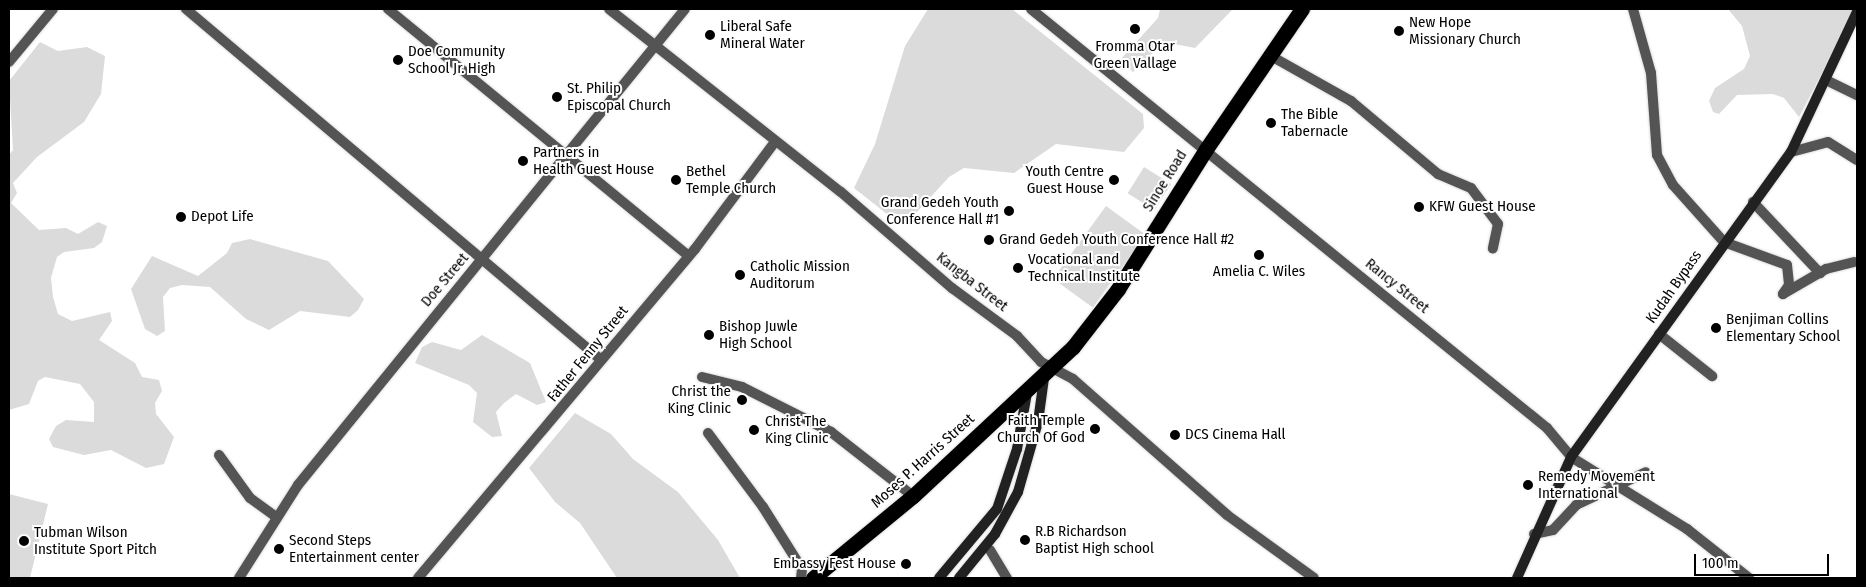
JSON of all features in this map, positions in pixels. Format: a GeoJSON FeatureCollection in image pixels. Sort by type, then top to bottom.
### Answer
{"type":"FeatureCollection","features":[{"type":"Feature","properties":{"kind":"highway","name":"Sinoe Road"},"geometry":{"type":"LineString","coordinates":[[1049,373],[1118,289],[1206,149],[1302,9]]}},
{"type":"Feature","properties":{"kind":"highway","name":"Moses P. Harris Street"},"geometry":{"type":"LineString","coordinates":[[813,578],[913,496],[1049,373]]}},
{"type":"Feature","properties":{"kind":"street"},"geometry":{"type":"LineString","coordinates":[[9,62],[53,9]]}},
{"type":"Feature","properties":{"kind":"street"},"geometry":{"type":"LineString","coordinates":[[186,9],[600,359]]}},
{"type":"Feature","properties":{"kind":"street"},"geometry":{"type":"LineString","coordinates":[[388,9],[568,154],[689,256]]}},
{"type":"Feature","properties":{"kind":"street","name":"Kangba Street"},"geometry":{"type":"LineString","coordinates":[[609,9],[774,143],[841,192],[1049,373],[1140,435],[1228,515],[1314,578]]}},
{"type":"Feature","properties":{"kind":"street","name":"Doe Street"},"geometry":{"type":"LineString","coordinates":[[239,578],[276,517],[482,258],[685,9]]}},
{"type":"Feature","properties":{"kind":"street","name":"Rancy Street"},"geometry":{"type":"LineString","coordinates":[[1031,9],[1206,149],[1290,223],[1547,428],[1571,457],[1623,486],[1749,578]]}},
{"type":"Feature","properties":{"kind":"street"},"geometry":{"type":"LineString","coordinates":[[1633,9],[1651,73],[1657,156],[1673,185],[1724,242],[1787,265],[1789,285],[1784,294],[1820,273],[1854,262]]}},
{"type":"Feature","properties":{"kind":"street","name":"Kudah Bypass"},"geometry":{"type":"LineString","coordinates":[[1517,578],[1534,534],[1571,457],[1724,242],[1791,152],[1828,81],[1857,12]]}},
{"type":"Feature","properties":{"kind":"street"},"geometry":{"type":"LineString","coordinates":[[1271,56],[1351,101],[1438,174],[1471,188],[1498,224],[1493,248]]}},
{"type":"Feature","properties":{"kind":"street"},"geometry":{"type":"LineString","coordinates":[[1828,81],[1857,95]]}},
{"type":"Feature","properties":{"kind":"street"},"geometry":{"type":"LineString","coordinates":[[1791,152],[1828,142],[1857,160]]}},
{"type":"Feature","properties":{"kind":"street","name":"Father Fenny Street"},"geometry":{"type":"LineString","coordinates":[[418,578],[571,400],[600,359],[689,256],[774,143]]}},
{"type":"Feature","properties":{"kind":"street"},"geometry":{"type":"LineString","coordinates":[[1753,202],[1820,273]]}},
{"type":"Feature","properties":{"kind":"street"},"geometry":{"type":"LineString","coordinates":[[1659,334],[1712,376]]}},
{"type":"Feature","properties":{"kind":"street"},"geometry":{"type":"LineString","coordinates":[[958,578],[995,534],[1018,492],[1038,422],[1049,373]]}},
{"type":"Feature","properties":{"kind":"street"},"geometry":{"type":"LineString","coordinates":[[702,377],[742,387],[831,432],[913,496]]}},
{"type":"Feature","properties":{"kind":"street"},"geometry":{"type":"LineString","coordinates":[[939,578],[997,509],[1017,449],[1027,393]]}},
{"type":"Feature","properties":{"kind":"street"},"geometry":{"type":"LineString","coordinates":[[708,433],[763,507],[802,569],[801,578]]}},
{"type":"Feature","properties":{"kind":"street"},"geometry":{"type":"LineString","coordinates":[[219,456],[250,498],[276,517]]}},
{"type":"Feature","properties":{"kind":"street"},"geometry":{"type":"LineString","coordinates":[[1534,534],[1553,530],[1576,505],[1623,486],[1646,472]]}},
{"type":"Feature","properties":{"kind":"street"},"geometry":{"type":"LineString","coordinates":[[990,550],[1007,578]]}},
{"type":"Feature","properties":{"kind":"shaded area"},"geometry":{"type":"Polygon","coordinates":[[[928,9],[1012,9],[1143,114],[1144,128],[1124,152],[1056,144],[1014,173],[964,168],[949,177],[916,213],[892,218],[854,188],[875,144],[905,46],[928,9]]]}},
{"type":"Feature","properties":{"kind":"shaded area"},"geometry":{"type":"Polygon","coordinates":[[[1160,9],[1233,9],[1195,48],[1164,42],[1133,72],[1119,61],[1158,18],[1160,9]]]}},
{"type":"Feature","properties":{"kind":"shaded area"},"geometry":{"type":"Polygon","coordinates":[[[1728,9],[1855,9],[1799,117],[1784,98],[1773,94],[1737,95],[1719,114],[1713,112],[1709,101],[1715,88],[1744,69],[1750,56],[1742,26],[1728,9]]]}},
{"type":"Feature","properties":{"kind":"shaded area"},"geometry":{"type":"Polygon","coordinates":[[[40,42],[58,51],[87,47],[105,56],[101,94],[84,122],[37,157],[13,183],[17,193],[11,203],[39,230],[66,228],[78,234],[98,222],[107,226],[102,242],[94,248],[64,252],[57,257],[51,278],[53,297],[58,314],[72,321],[110,312],[112,321],[99,340],[135,363],[142,377],[159,380],[162,391],[155,403],[156,414],[174,437],[164,464],[146,468],[111,450],[84,455],[53,447],[49,439],[56,426],[66,420],[94,422],[94,402],[80,384],[45,377],[38,381],[29,404],[9,410],[9,155],[13,150],[9,81],[40,42]]]}},
{"type":"Feature","properties":{"kind":"shaded area"},"geometry":{"type":"Polygon","coordinates":[[[1144,167],[1171,184],[1155,210],[1128,193],[1144,167]]]}},
{"type":"Feature","properties":{"kind":"shaded area"},"geometry":{"type":"Polygon","coordinates":[[[1106,206],[1146,235],[1093,308],[1053,279],[1106,206]]]}},
{"type":"Feature","properties":{"kind":"shaded area"},"geometry":{"type":"Polygon","coordinates":[[[250,239],[328,261],[364,299],[358,310],[350,317],[300,311],[269,330],[246,319],[210,287],[182,285],[170,288],[163,297],[165,331],[157,336],[145,329],[131,289],[152,256],[198,276],[227,253],[232,243],[250,239]]]}},
{"type":"Feature","properties":{"kind":"shaded area"},"geometry":{"type":"Polygon","coordinates":[[[482,335],[530,363],[546,402],[537,405],[516,394],[504,403],[496,412],[502,436],[492,437],[473,422],[477,393],[469,385],[415,363],[422,347],[432,342],[461,350],[482,335]]]}},
{"type":"Feature","properties":{"kind":"shaded area"},"geometry":{"type":"Polygon","coordinates":[[[575,413],[611,434],[633,459],[678,492],[718,540],[740,578],[617,578],[580,523],[555,502],[529,468],[575,413]]]}},
{"type":"Feature","properties":{"kind":"shaded area","name":"Tubman Wilson Institute Sport Pitch"},"geometry":{"type":"Polygon","coordinates":[[[9,494],[48,504],[30,578],[9,578],[9,494]]]}},
{"type":"Feature","properties":{"kind":"place","name":"Fromma Otar Green Vallage"},"geometry":{"type":"Point","coordinates":[1135,29]}},
{"type":"Feature","properties":{"kind":"place","name":"New Hope Missionary Church"},"geometry":{"type":"Point","coordinates":[1399,31]}},
{"type":"Feature","properties":{"kind":"place","name":"Liberal Safe Mineral Water"},"geometry":{"type":"Point","coordinates":[710,35]}},
{"type":"Feature","properties":{"kind":"place","name":"Doe Community School Jr. High"},"geometry":{"type":"Point","coordinates":[398,60]}},
{"type":"Feature","properties":{"kind":"place","name":"St. Philip Episcopal Church"},"geometry":{"type":"Point","coordinates":[557,97]}},
{"type":"Feature","properties":{"kind":"place","name":"The Bible Tabernacle"},"geometry":{"type":"Point","coordinates":[1271,123]}},
{"type":"Feature","properties":{"kind":"place","name":"Partners in Health Guest House"},"geometry":{"type":"Point","coordinates":[523,161]}},
{"type":"Feature","properties":{"kind":"place","name":"Bethel Temple Church"},"geometry":{"type":"Point","coordinates":[676,180]}},
{"type":"Feature","properties":{"kind":"place","name":"Youth Centre Guest House"},"geometry":{"type":"Point","coordinates":[1114,180]}},
{"type":"Feature","properties":{"kind":"place","name":"KFW Guest House"},"geometry":{"type":"Point","coordinates":[1419,207]}},
{"type":"Feature","properties":{"kind":"place","name":"Grand Gedeh Youth Conference Hall #1"},"geometry":{"type":"Point","coordinates":[1009,211]}},
{"type":"Feature","properties":{"kind":"place","name":"Depot Life"},"geometry":{"type":"Point","coordinates":[181,217]}},
{"type":"Feature","properties":{"kind":"place","name":"Grand Gedeh Youth Conference Hall #2"},"geometry":{"type":"Point","coordinates":[989,240]}},
{"type":"Feature","properties":{"kind":"place","name":"Amelia C. Wiles"},"geometry":{"type":"Point","coordinates":[1259,255]}},
{"type":"Feature","properties":{"kind":"place","name":"Vocational and Technical Institute"},"geometry":{"type":"Point","coordinates":[1018,268]}},
{"type":"Feature","properties":{"kind":"place","name":"Catholic Mission Auditorum"},"geometry":{"type":"Point","coordinates":[740,275]}},
{"type":"Feature","properties":{"kind":"place","name":"Benjiman Collins Elementary School"},"geometry":{"type":"Point","coordinates":[1716,328]}},
{"type":"Feature","properties":{"kind":"place","name":"Bishop Juwle High School"},"geometry":{"type":"Point","coordinates":[709,335]}},
{"type":"Feature","properties":{"kind":"place","name":"Christ the King Clinic"},"geometry":{"type":"Point","coordinates":[742,400]}},
{"type":"Feature","properties":{"kind":"place","name":"Faith Temple Church Of God"},"geometry":{"type":"Point","coordinates":[1095,429]}},
{"type":"Feature","properties":{"kind":"place","name":"Christ The King Clinic"},"geometry":{"type":"Point","coordinates":[754,430]}},
{"type":"Feature","properties":{"kind":"place","name":"DCS Cinema Hall"},"geometry":{"type":"Point","coordinates":[1175,435]}},
{"type":"Feature","properties":{"kind":"place","name":"Remedy Movement International"},"geometry":{"type":"Point","coordinates":[1528,485]}},
{"type":"Feature","properties":{"kind":"place","name":"R.B Richardson Baptist High school"},"geometry":{"type":"Point","coordinates":[1025,540]}},
{"type":"Feature","properties":{"kind":"place","name":"Tubman Wilson Institute Sport Pitch"},"geometry":{"type":"Point","coordinates":[24,541]}},
{"type":"Feature","properties":{"kind":"place","name":"Second Steps Entertainment center"},"geometry":{"type":"Point","coordinates":[279,549]}},
{"type":"Feature","properties":{"kind":"place","name":"Embassy Fest House"},"geometry":{"type":"Point","coordinates":[906,564]}}]}
